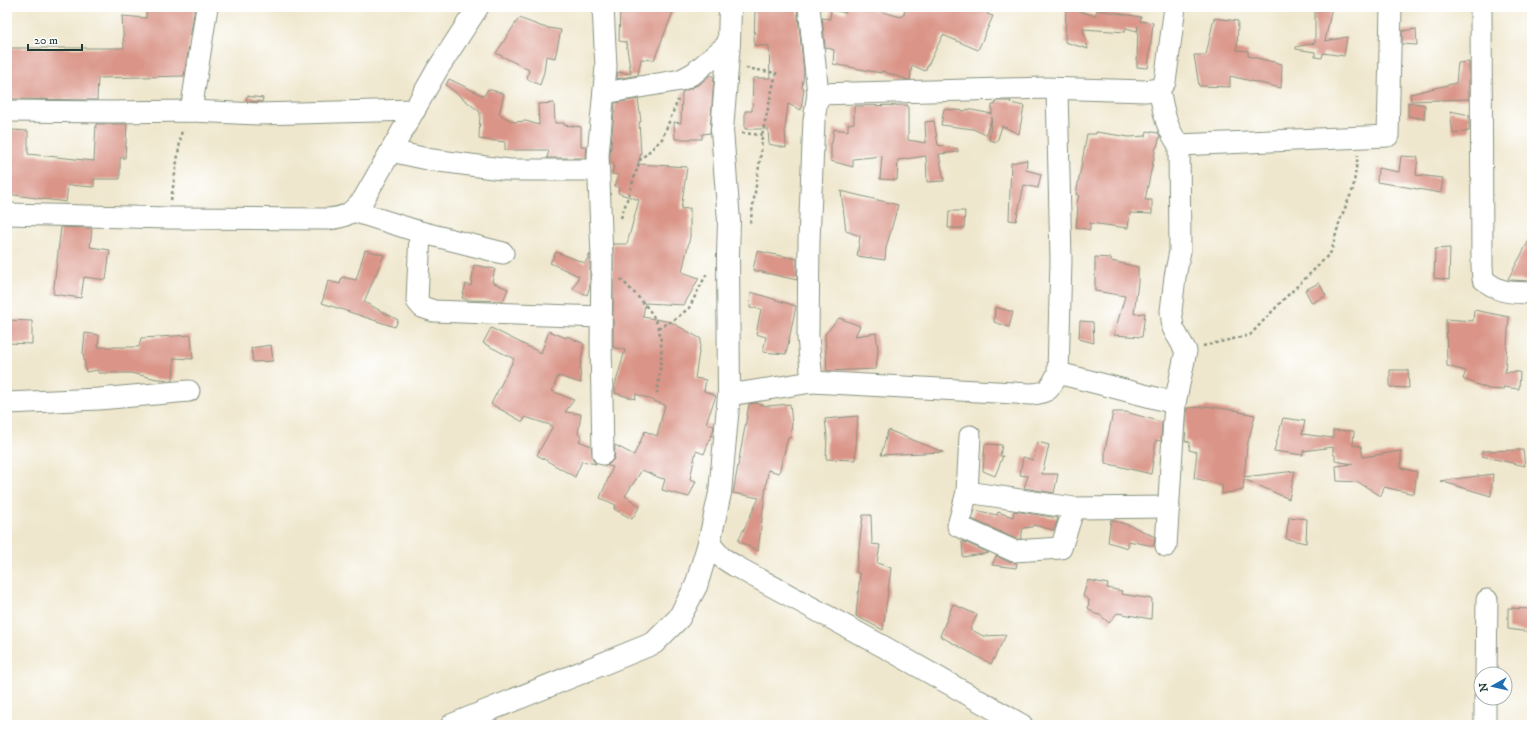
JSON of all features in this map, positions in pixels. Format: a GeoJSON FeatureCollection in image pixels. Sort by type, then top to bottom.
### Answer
{"type":"FeatureCollection","features":[{"type":"Feature","properties":{"kind":"street"},"geometry":{"type":"LineString","coordinates":[[191,111],[207,7]]}},
{"type":"Feature","properties":{"kind":"street"},"geometry":{"type":"LineString","coordinates":[[7,214],[169,218],[328,219],[343,217],[353,211],[363,200],[437,70],[478,7]]}},
{"type":"Feature","properties":{"kind":"street"},"geometry":{"type":"LineString","coordinates":[[603,7],[606,67],[598,155],[602,257],[601,317],[603,454]]}},
{"type":"Feature","properties":{"kind":"street"},"geometry":{"type":"LineString","coordinates":[[452,725],[654,643],[679,618],[696,586],[709,543],[720,493],[729,394],[729,221],[722,130],[729,43],[730,7]]}},
{"type":"Feature","properties":{"kind":"street"},"geometry":{"type":"LineString","coordinates":[[809,7],[818,94],[814,120],[809,240],[808,337],[812,382]]}},
{"type":"Feature","properties":{"kind":"street"},"geometry":{"type":"LineString","coordinates":[[818,94],[1057,89],[1145,91],[1159,89],[1165,82],[1175,7]]}},
{"type":"Feature","properties":{"kind":"street"},"geometry":{"type":"LineString","coordinates":[[1179,145],[1388,136],[1391,7]]}},
{"type":"Feature","properties":{"kind":"street"},"geometry":{"type":"LineString","coordinates":[[1481,7],[1483,279],[1492,288],[1506,292],[1532,293]]}},
{"type":"Feature","properties":{"kind":"street"},"geometry":{"type":"LineString","coordinates":[[604,93],[681,80],[694,73],[729,43]]}},
{"type":"Feature","properties":{"kind":"street"},"geometry":{"type":"LineString","coordinates":[[729,394],[812,382],[1031,394],[1044,393],[1051,388],[1058,373],[1061,260],[1057,89]]}},
{"type":"Feature","properties":{"kind":"street"},"geometry":{"type":"LineString","coordinates":[[1159,89],[1170,133],[1179,145],[1180,251],[1171,311],[1173,328],[1186,351],[1175,403],[1166,546]]}},
{"type":"Feature","properties":{"kind":"street"},"geometry":{"type":"LineString","coordinates":[[7,111],[191,111],[258,114],[414,110]]}},
{"type":"Feature","properties":{"kind":"street"},"geometry":{"type":"LineString","coordinates":[[391,151],[432,160],[509,170],[598,170]]}},
{"type":"Feature","properties":{"kind":"street"},"geometry":{"type":"LineString","coordinates":[[353,211],[420,232],[503,253]]}},
{"type":"Feature","properties":{"kind":"street"},"geometry":{"type":"LineString","coordinates":[[420,232],[417,302],[422,307],[434,311],[601,317]]}},
{"type":"Feature","properties":{"kind":"street"},"geometry":{"type":"LineString","coordinates":[[1058,373],[1175,403]]}},
{"type":"Feature","properties":{"kind":"street"},"geometry":{"type":"LineString","coordinates":[[7,403],[99,399],[190,391]]}},
{"type":"Feature","properties":{"kind":"street"},"geometry":{"type":"LineString","coordinates":[[970,436],[967,492],[958,526],[1014,551],[1062,548],[1074,508]]}},
{"type":"Feature","properties":{"kind":"street"},"geometry":{"type":"LineString","coordinates":[[967,492],[1074,508],[1168,507]]}},
{"type":"Feature","properties":{"kind":"street"},"geometry":{"type":"LineString","coordinates":[[709,543],[721,557],[735,566],[886,648],[1022,725]]}},
{"type":"Feature","properties":{"kind":"street"},"geometry":{"type":"LineString","coordinates":[[1486,666],[1487,600]]}},
{"type":"Feature","properties":{"kind":"street"},"geometry":{"type":"LineString","coordinates":[[1484,725],[1485,706]]}},
{"type":"Feature","properties":{"kind":"path"},"geometry":{"type":"LineString","coordinates":[[620,222],[640,160],[662,139],[678,99],[681,80]]}},
{"type":"Feature","properties":{"kind":"path"},"geometry":{"type":"LineString","coordinates":[[169,218],[183,123],[186,116],[191,111]]}},
{"type":"Feature","properties":{"kind":"path"},"geometry":{"type":"LineString","coordinates":[[1186,351],[1250,335],[1331,252],[1340,220],[1353,190],[1361,137]]}},
{"type":"Feature","properties":{"kind":"path"},"geometry":{"type":"LineString","coordinates":[[602,257],[652,313],[658,328],[662,347],[657,393]]}},
{"type":"Feature","properties":{"kind":"building"},"geometry":{"type":"Polygon","coordinates":[[[146,7],[195,7],[184,76],[98,78],[97,100],[7,99],[7,48],[124,48],[122,16],[146,18],[146,7]]]}},
{"type":"Feature","properties":{"kind":"building"},"geometry":{"type":"Polygon","coordinates":[[[620,7],[675,7],[654,60],[641,59],[638,75],[617,79],[618,72],[631,74],[626,42],[619,41],[620,7]]]}},
{"type":"Feature","properties":{"kind":"building"},"geometry":{"type":"Polygon","coordinates":[[[755,7],[797,7],[804,72],[802,88],[804,88],[801,110],[788,104],[785,129],[786,148],[769,144],[768,129],[745,129],[745,111],[752,111],[753,78],[770,78],[769,46],[754,45],[755,7]]]}},
{"type":"Feature","properties":{"kind":"building"},"geometry":{"type":"Polygon","coordinates":[[[845,7],[865,7],[901,17],[904,15],[905,7],[990,7],[987,14],[993,16],[978,50],[943,35],[925,71],[912,65],[910,80],[908,80],[882,71],[881,73],[833,64],[834,50],[825,47],[822,18],[830,19],[831,10],[846,13],[845,7]]]}},
{"type":"Feature","properties":{"kind":"building"},"geometry":{"type":"Polygon","coordinates":[[[1066,7],[1095,16],[1097,10],[1141,17],[1140,21],[1153,23],[1148,68],[1137,67],[1138,26],[1137,31],[1126,28],[1125,32],[1083,29],[1088,49],[1065,42],[1066,7]]]}},
{"type":"Feature","properties":{"kind":"building"},"geometry":{"type":"Polygon","coordinates":[[[1315,7],[1332,7],[1325,41],[1347,37],[1344,56],[1323,53],[1322,58],[1315,57],[1315,52],[1296,49],[1296,47],[1315,43],[1315,7]]]}},
{"type":"Feature","properties":{"kind":"building"},"geometry":{"type":"Polygon","coordinates":[[[519,18],[543,27],[561,30],[555,58],[546,56],[544,72],[540,85],[527,79],[529,70],[496,53],[519,18]]]}},
{"type":"Feature","properties":{"kind":"building"},"geometry":{"type":"Polygon","coordinates":[[[1214,18],[1238,21],[1237,50],[1248,51],[1248,56],[1282,64],[1281,88],[1230,76],[1230,87],[1199,86],[1194,55],[1206,55],[1214,18]]]}},
{"type":"Feature","properties":{"kind":"building"},"geometry":{"type":"Polygon","coordinates":[[[1416,29],[1417,45],[1402,44],[1402,31],[1416,29]]]}},
{"type":"Feature","properties":{"kind":"building"},"geometry":{"type":"Polygon","coordinates":[[[1469,62],[1469,99],[1411,101],[1410,94],[1456,83],[1458,63],[1469,62]]]}},
{"type":"Feature","properties":{"kind":"building"},"geometry":{"type":"Polygon","coordinates":[[[710,75],[714,77],[710,133],[702,134],[702,139],[675,139],[674,122],[681,123],[682,92],[700,84],[710,75]]]}},
{"type":"Feature","properties":{"kind":"building"},"geometry":{"type":"Polygon","coordinates":[[[449,79],[484,96],[488,89],[504,94],[499,114],[514,122],[526,121],[539,125],[538,104],[554,103],[555,123],[564,123],[564,125],[581,127],[581,146],[587,146],[586,158],[547,158],[549,150],[505,150],[505,142],[479,139],[480,112],[446,85],[449,79]]]}},
{"type":"Feature","properties":{"kind":"building"},"geometry":{"type":"Polygon","coordinates":[[[247,96],[263,98],[262,102],[246,101],[247,96]]]}},
{"type":"Feature","properties":{"kind":"building"},"geometry":{"type":"Polygon","coordinates":[[[638,99],[641,122],[639,122],[641,153],[638,164],[687,167],[681,209],[690,208],[690,237],[682,272],[699,278],[684,305],[645,303],[643,317],[671,322],[701,339],[695,378],[706,380],[704,391],[716,396],[706,423],[714,426],[713,431],[704,454],[696,451],[690,479],[696,481],[689,497],[662,490],[665,479],[642,470],[625,496],[640,506],[632,519],[614,509],[616,505],[600,498],[613,467],[605,465],[609,464],[614,459],[615,445],[634,455],[645,431],[657,436],[665,405],[636,394],[635,399],[615,393],[614,389],[625,350],[613,347],[613,244],[627,244],[639,200],[618,193],[619,188],[615,186],[619,175],[612,174],[614,163],[610,163],[610,155],[615,103],[638,99]]]}},
{"type":"Feature","properties":{"kind":"building"},"geometry":{"type":"Polygon","coordinates":[[[996,101],[1011,101],[1010,103],[1024,106],[1019,134],[1002,126],[997,142],[989,140],[992,117],[986,135],[973,129],[941,125],[944,109],[966,111],[967,109],[992,114],[992,105],[995,105],[996,101]]]}},
{"type":"Feature","properties":{"kind":"building"},"geometry":{"type":"Polygon","coordinates":[[[1408,102],[1425,105],[1424,119],[1408,116],[1408,102]]]}},
{"type":"Feature","properties":{"kind":"building"},"geometry":{"type":"Polygon","coordinates":[[[908,105],[908,140],[926,143],[925,122],[934,121],[938,145],[958,149],[958,152],[939,154],[944,181],[927,182],[926,156],[898,160],[897,180],[880,179],[882,156],[853,159],[853,167],[831,161],[831,143],[834,129],[848,131],[848,124],[854,123],[854,106],[908,105]]]}},
{"type":"Feature","properties":{"kind":"building"},"geometry":{"type":"Polygon","coordinates":[[[1450,111],[1469,115],[1469,131],[1453,134],[1450,111]]]}},
{"type":"Feature","properties":{"kind":"building"},"geometry":{"type":"Polygon","coordinates":[[[96,124],[127,124],[125,158],[120,158],[120,179],[94,179],[94,187],[68,185],[66,202],[7,194],[7,146],[11,146],[12,130],[28,131],[28,154],[94,161],[96,124]]]}},
{"type":"Feature","properties":{"kind":"building"},"geometry":{"type":"Polygon","coordinates":[[[1147,131],[1158,133],[1160,136],[1156,147],[1145,200],[1152,200],[1152,214],[1130,213],[1128,228],[1090,223],[1090,230],[1076,227],[1078,207],[1076,206],[1079,195],[1076,195],[1087,134],[1096,134],[1096,132],[1129,137],[1146,136],[1147,131]]]}},
{"type":"Feature","properties":{"kind":"building"},"geometry":{"type":"Polygon","coordinates":[[[1401,156],[1418,157],[1416,175],[1443,178],[1441,193],[1377,182],[1378,168],[1399,172],[1401,156]]]}},
{"type":"Feature","properties":{"kind":"building"},"geometry":{"type":"Polygon","coordinates":[[[1027,160],[1026,170],[1041,174],[1038,188],[1024,185],[1016,221],[1009,220],[1011,163],[1027,160]]]}},
{"type":"Feature","properties":{"kind":"building"},"geometry":{"type":"Polygon","coordinates":[[[841,191],[898,205],[886,248],[885,260],[857,256],[860,236],[846,231],[841,191]]]}},
{"type":"Feature","properties":{"kind":"building"},"geometry":{"type":"Polygon","coordinates":[[[949,211],[965,211],[964,228],[948,228],[949,211]]]}},
{"type":"Feature","properties":{"kind":"building"},"geometry":{"type":"Polygon","coordinates":[[[61,227],[92,228],[90,247],[110,250],[106,280],[84,277],[81,298],[53,294],[61,227]]]}},
{"type":"Feature","properties":{"kind":"building"},"geometry":{"type":"Polygon","coordinates":[[[1532,235],[1532,281],[1508,279],[1532,235]]]}},
{"type":"Feature","properties":{"kind":"building"},"geometry":{"type":"Polygon","coordinates":[[[1450,248],[1449,280],[1434,278],[1435,249],[1450,248]]]}},
{"type":"Feature","properties":{"kind":"building"},"geometry":{"type":"Polygon","coordinates":[[[365,250],[384,255],[364,302],[398,320],[395,327],[322,303],[328,281],[340,284],[342,277],[356,280],[365,250]]]}},
{"type":"Feature","properties":{"kind":"building"},"geometry":{"type":"Polygon","coordinates":[[[757,251],[797,259],[797,280],[753,270],[757,251]]]}},
{"type":"Feature","properties":{"kind":"building"},"geometry":{"type":"Polygon","coordinates":[[[556,252],[585,263],[590,254],[590,286],[587,295],[573,289],[579,276],[550,263],[556,252]]]}},
{"type":"Feature","properties":{"kind":"building"},"geometry":{"type":"Polygon","coordinates":[[[1095,257],[1111,258],[1111,261],[1138,267],[1138,282],[1134,314],[1145,313],[1142,337],[1114,335],[1125,296],[1095,291],[1095,257]]]}},
{"type":"Feature","properties":{"kind":"building"},"geometry":{"type":"Polygon","coordinates":[[[474,265],[495,269],[492,282],[508,289],[503,301],[469,300],[462,298],[466,284],[471,286],[474,265]]]}},
{"type":"Feature","properties":{"kind":"building"},"geometry":{"type":"Polygon","coordinates":[[[1319,283],[1326,296],[1312,303],[1305,290],[1319,283]]]}},
{"type":"Feature","properties":{"kind":"building"},"geometry":{"type":"Polygon","coordinates":[[[751,292],[796,306],[786,354],[763,352],[766,337],[756,334],[761,309],[750,308],[751,292]]]}},
{"type":"Feature","properties":{"kind":"building"},"geometry":{"type":"Polygon","coordinates":[[[995,307],[1013,312],[1009,327],[994,322],[995,307]]]}},
{"type":"Feature","properties":{"kind":"building"},"geometry":{"type":"Polygon","coordinates":[[[1474,310],[1509,317],[1505,372],[1520,372],[1519,389],[1503,387],[1503,390],[1489,389],[1463,379],[1466,371],[1447,366],[1446,319],[1473,321],[1474,310]]]}},
{"type":"Feature","properties":{"kind":"building"},"geometry":{"type":"Polygon","coordinates":[[[839,318],[860,326],[855,336],[876,333],[878,350],[876,369],[827,371],[825,334],[839,318]]]}},
{"type":"Feature","properties":{"kind":"building"},"geometry":{"type":"Polygon","coordinates":[[[7,320],[32,321],[32,344],[7,343],[7,320]]]}},
{"type":"Feature","properties":{"kind":"building"},"geometry":{"type":"Polygon","coordinates":[[[1080,321],[1093,322],[1094,343],[1079,339],[1080,321]]]}},
{"type":"Feature","properties":{"kind":"building"},"geometry":{"type":"Polygon","coordinates":[[[491,328],[541,353],[549,331],[566,338],[567,336],[584,344],[580,369],[581,383],[558,376],[552,391],[574,400],[565,412],[581,414],[578,434],[582,436],[579,441],[591,446],[593,460],[596,464],[582,461],[575,477],[537,455],[553,426],[525,417],[523,422],[491,404],[514,359],[483,343],[491,328]]]}},
{"type":"Feature","properties":{"kind":"building"},"geometry":{"type":"Polygon","coordinates":[[[85,333],[99,335],[98,347],[139,347],[141,338],[191,335],[193,359],[174,358],[173,380],[157,379],[131,373],[98,373],[98,370],[86,372],[83,353],[85,333]]]}},
{"type":"Feature","properties":{"kind":"building"},"geometry":{"type":"Polygon","coordinates":[[[271,345],[273,361],[253,362],[251,348],[271,345]]]}},
{"type":"Feature","properties":{"kind":"building"},"geometry":{"type":"Polygon","coordinates":[[[1390,370],[1408,370],[1409,388],[1390,387],[1390,370]]]}},
{"type":"Feature","properties":{"kind":"building"},"geometry":{"type":"Polygon","coordinates":[[[755,403],[767,406],[790,404],[792,424],[790,438],[788,438],[779,473],[768,470],[758,551],[738,541],[759,498],[733,493],[749,404],[755,403]]]}},
{"type":"Feature","properties":{"kind":"building"},"geometry":{"type":"Polygon","coordinates":[[[1205,406],[1240,411],[1239,412],[1255,415],[1247,446],[1244,477],[1295,471],[1289,499],[1244,479],[1243,490],[1222,494],[1222,485],[1194,478],[1197,452],[1189,450],[1190,442],[1185,441],[1187,408],[1205,406]]]}},
{"type":"Feature","properties":{"kind":"building"},"geometry":{"type":"Polygon","coordinates":[[[1113,412],[1126,412],[1162,422],[1161,441],[1156,440],[1151,474],[1105,463],[1105,450],[1113,412]]]}},
{"type":"Feature","properties":{"kind":"building"},"geometry":{"type":"Polygon","coordinates":[[[858,416],[855,460],[826,459],[827,437],[825,419],[858,416]]]}},
{"type":"Feature","properties":{"kind":"building"},"geometry":{"type":"Polygon","coordinates":[[[1283,418],[1305,421],[1302,434],[1333,438],[1333,430],[1354,431],[1353,445],[1361,446],[1363,457],[1401,451],[1401,468],[1417,472],[1414,494],[1384,487],[1381,496],[1358,482],[1337,481],[1336,466],[1353,464],[1335,461],[1333,447],[1303,451],[1303,455],[1274,451],[1283,418]]]}},
{"type":"Feature","properties":{"kind":"building"},"geometry":{"type":"Polygon","coordinates":[[[888,430],[943,452],[881,455],[888,430]]]}},
{"type":"Feature","properties":{"kind":"building"},"geometry":{"type":"Polygon","coordinates":[[[1038,442],[1049,445],[1042,474],[1058,474],[1054,493],[1024,488],[1028,476],[1020,475],[1023,457],[1033,460],[1038,442]]]}},
{"type":"Feature","properties":{"kind":"building"},"geometry":{"type":"Polygon","coordinates":[[[985,444],[1002,445],[1000,456],[1003,456],[995,476],[983,471],[985,444]]]}},
{"type":"Feature","properties":{"kind":"building"},"geometry":{"type":"Polygon","coordinates":[[[1523,450],[1525,466],[1482,456],[1482,451],[1523,450]]]}},
{"type":"Feature","properties":{"kind":"building"},"geometry":{"type":"Polygon","coordinates":[[[1493,474],[1491,496],[1440,481],[1493,474]]]}},
{"type":"Feature","properties":{"kind":"building"},"geometry":{"type":"Polygon","coordinates":[[[975,510],[997,515],[998,512],[1013,517],[1014,511],[1058,518],[1054,530],[1033,525],[1032,527],[1023,528],[1021,539],[1016,539],[972,519],[975,510]]]}},
{"type":"Feature","properties":{"kind":"building"},"geometry":{"type":"Polygon","coordinates":[[[863,515],[871,515],[872,544],[880,545],[877,563],[891,568],[883,630],[856,616],[860,574],[856,572],[863,515]]]}},
{"type":"Feature","properties":{"kind":"building"},"geometry":{"type":"Polygon","coordinates":[[[1289,517],[1307,519],[1306,543],[1286,539],[1289,517]]]}},
{"type":"Feature","properties":{"kind":"building"},"geometry":{"type":"Polygon","coordinates":[[[1111,520],[1132,526],[1155,537],[1154,546],[1128,541],[1128,548],[1108,542],[1111,520]]]}},
{"type":"Feature","properties":{"kind":"building"},"geometry":{"type":"Polygon","coordinates":[[[962,541],[989,553],[963,557],[962,541]]]}},
{"type":"Feature","properties":{"kind":"building"},"geometry":{"type":"Polygon","coordinates":[[[996,556],[1009,562],[1017,563],[1016,568],[992,565],[996,556]]]}},
{"type":"Feature","properties":{"kind":"building"},"geometry":{"type":"Polygon","coordinates":[[[1088,580],[1108,584],[1107,588],[1122,591],[1121,594],[1152,599],[1151,619],[1117,613],[1109,623],[1100,615],[1095,614],[1088,608],[1089,600],[1083,596],[1088,580]]]}},
{"type":"Feature","properties":{"kind":"building"},"geometry":{"type":"Polygon","coordinates":[[[953,604],[977,615],[970,629],[983,636],[1006,635],[991,664],[940,636],[953,604]]]}},
{"type":"Feature","properties":{"kind":"building"},"geometry":{"type":"Polygon","coordinates":[[[1508,608],[1530,609],[1529,632],[1508,629],[1508,608]]]}}]}
